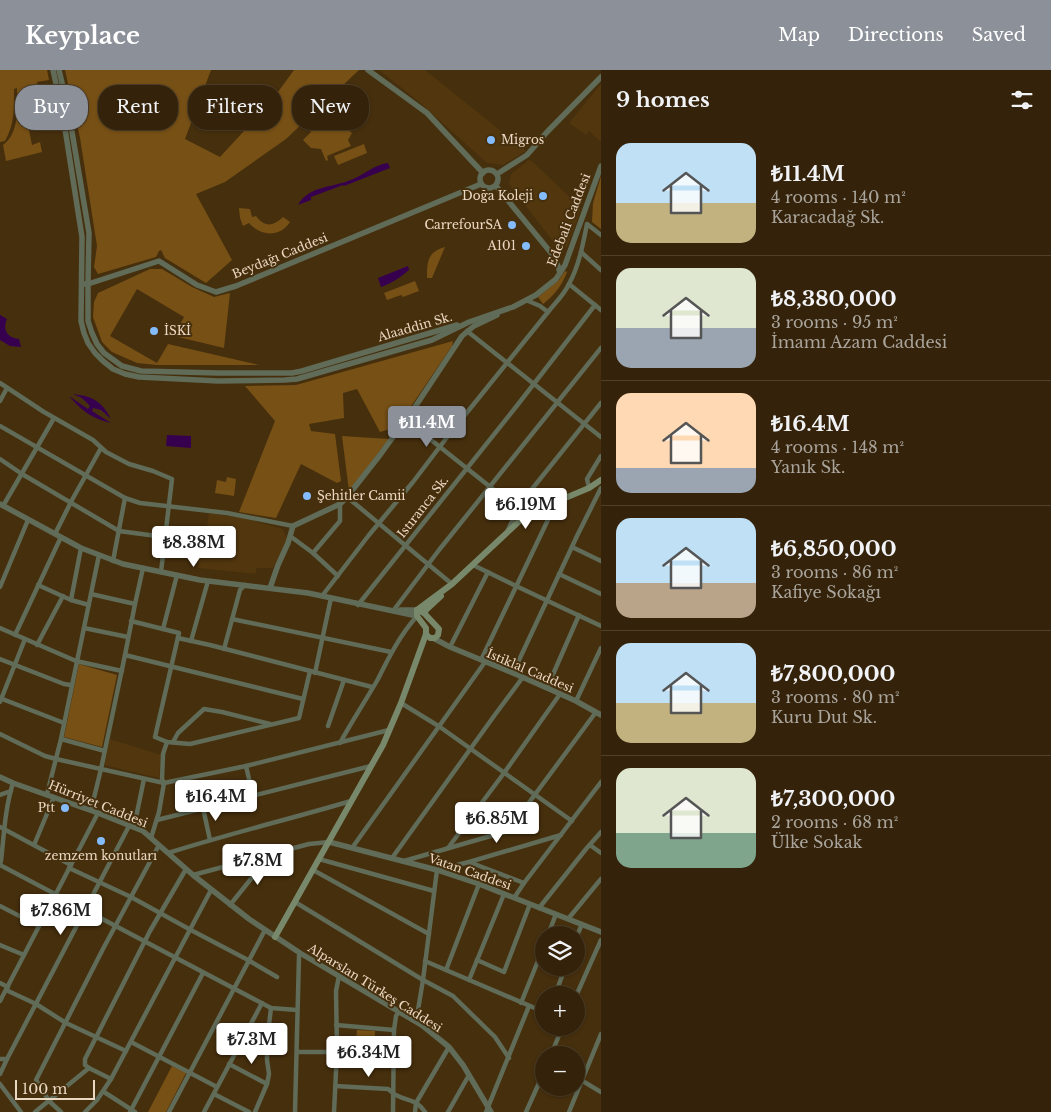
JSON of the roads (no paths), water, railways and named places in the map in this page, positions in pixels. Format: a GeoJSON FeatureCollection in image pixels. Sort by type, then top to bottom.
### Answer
{"type":"FeatureCollection","features":[{"type":"Feature","properties":{"kind":"main road"},"geometry":{"type":"LineString","coordinates":[[417,613],[452,584],[527,514],[589,488],[601,480]]}},
{"type":"Feature","properties":{"kind":"main road"},"geometry":{"type":"LineString","coordinates":[[424,613],[452,584]]}},
{"type":"Feature","properties":{"kind":"main road"},"geometry":{"type":"LineString","coordinates":[[417,613],[424,613],[438,627],[440,631],[438,635],[429,635]]}},
{"type":"Feature","properties":{"kind":"main road"},"geometry":{"type":"LineString","coordinates":[[417,613],[429,635]]}},
{"type":"Feature","properties":{"kind":"main road"},"geometry":{"type":"LineString","coordinates":[[275,937],[372,766],[389,730],[418,656],[429,635],[431,624],[435,625]]}},
{"type":"Feature","properties":{"kind":"street","name":"Alaaddin Sk."},"geometry":{"type":"LineString","coordinates":[[53,70],[63,116],[82,236],[88,321],[97,344],[112,360],[122,366],[141,371],[218,374],[302,371],[469,322]]}},
{"type":"Feature","properties":{"kind":"street","name":"Alaaddin Sk."},"geometry":{"type":"LineString","coordinates":[[60,70],[89,233],[81,312],[84,333],[95,353],[103,362],[114,369],[139,377],[218,381],[285,380],[432,340],[469,322]]}},
{"type":"Feature","properties":{"kind":"street"},"geometry":{"type":"LineString","coordinates":[[368,70],[427,113],[483,172]]}},
{"type":"Feature","properties":{"kind":"street"},"geometry":{"type":"LineString","coordinates":[[497,174],[527,155],[601,76]]}},
{"type":"Feature","properties":{"kind":"street"},"geometry":{"type":"LineString","coordinates":[[71,168],[78,166]]}},
{"type":"Feature","properties":{"kind":"street","name":"Edebali Caddesi"},"geometry":{"type":"LineString","coordinates":[[487,318],[526,300],[547,287],[560,273],[568,257],[601,166]]}},
{"type":"Feature","properties":{"kind":"street"},"geometry":{"type":"LineString","coordinates":[[492,170],[497,174],[499,179],[496,186],[490,189],[481,184],[480,179],[483,172],[492,170]]}},
{"type":"Feature","properties":{"kind":"street"},"geometry":{"type":"LineString","coordinates":[[72,176],[80,175]]}},
{"type":"Feature","properties":{"kind":"street","name":"Beydağı Caddesi"},"geometry":{"type":"LineString","coordinates":[[85,284],[158,261],[198,286],[216,292],[236,286],[481,184]]}},
{"type":"Feature","properties":{"kind":"street"},"geometry":{"type":"LineString","coordinates":[[496,186],[552,254],[560,273]]}},
{"type":"Feature","properties":{"kind":"street","name":"Edebali Caddesi"},"geometry":{"type":"LineString","coordinates":[[322,596],[439,447],[561,297],[569,284],[581,252],[588,224],[601,235]]}},
{"type":"Feature","properties":{"kind":"street"},"geometry":{"type":"LineString","coordinates":[[581,252],[601,270]]}},
{"type":"Feature","properties":{"kind":"street"},"geometry":{"type":"LineString","coordinates":[[552,254],[560,258],[568,257]]}},
{"type":"Feature","properties":{"kind":"street"},"geometry":{"type":"LineString","coordinates":[[569,284],[601,310]]}},
{"type":"Feature","properties":{"kind":"street"},"geometry":{"type":"LineString","coordinates":[[526,300],[548,312]]}},
{"type":"Feature","properties":{"kind":"street","name":"Istıranca Sk."},"geometry":{"type":"LineString","coordinates":[[358,604],[595,305]]}},
{"type":"Feature","properties":{"kind":"street"},"geometry":{"type":"LineString","coordinates":[[469,322],[487,318]]}},
{"type":"Feature","properties":{"kind":"street"},"geometry":{"type":"LineString","coordinates":[[0,426],[124,498],[140,503],[227,514],[293,526],[340,504],[347,497],[406,420],[462,336],[487,318]]}},
{"type":"Feature","properties":{"kind":"street"},"geometry":{"type":"LineString","coordinates":[[467,331],[601,437]]}},
{"type":"Feature","properties":{"kind":"street"},"geometry":{"type":"LineString","coordinates":[[393,611],[601,348]]}},
{"type":"Feature","properties":{"kind":"street"},"geometry":{"type":"LineString","coordinates":[[210,373],[210,380]]}},
{"type":"Feature","properties":{"kind":"street"},"geometry":{"type":"LineString","coordinates":[[218,374],[218,381]]}},
{"type":"Feature","properties":{"kind":"street"},"geometry":{"type":"LineString","coordinates":[[0,383],[54,418],[93,440],[106,452],[129,464],[172,479],[161,572]]}},
{"type":"Feature","properties":{"kind":"street"},"geometry":{"type":"LineString","coordinates":[[0,401],[7,388]]}},
{"type":"Feature","properties":{"kind":"street"},"geometry":{"type":"LineString","coordinates":[[507,532],[520,504],[601,403]]}},
{"type":"Feature","properties":{"kind":"street"},"geometry":{"type":"LineString","coordinates":[[54,418],[22,474],[1,504],[28,520],[81,548],[124,564],[208,581],[308,593],[393,611],[417,613],[391,652],[340,743]]}},
{"type":"Feature","properties":{"kind":"street"},"geometry":{"type":"LineString","coordinates":[[406,420],[518,509]]}},
{"type":"Feature","properties":{"kind":"street"},"geometry":{"type":"LineString","coordinates":[[15,635],[71,502],[102,448]]}},
{"type":"Feature","properties":{"kind":"street"},"geometry":{"type":"LineString","coordinates":[[589,488],[587,479],[601,456]]}},
{"type":"Feature","properties":{"kind":"street"},"geometry":{"type":"LineString","coordinates":[[0,459],[119,531],[164,537]]}},
{"type":"Feature","properties":{"kind":"street"},"geometry":{"type":"LineString","coordinates":[[513,672],[601,488]]}},
{"type":"Feature","properties":{"kind":"street"},"geometry":{"type":"LineString","coordinates":[[347,497],[452,584]]}},
{"type":"Feature","properties":{"kind":"street"},"geometry":{"type":"LineString","coordinates":[[114,561],[124,498]]}},
{"type":"Feature","properties":{"kind":"street"},"geometry":{"type":"LineString","coordinates":[[352,848],[440,727],[483,661],[556,503]]}},
{"type":"Feature","properties":{"kind":"street"},"geometry":{"type":"LineString","coordinates":[[313,552],[340,520],[340,504]]}},
{"type":"Feature","properties":{"kind":"street"},"geometry":{"type":"LineString","coordinates":[[0,587],[28,520]]}},
{"type":"Feature","properties":{"kind":"street"},"geometry":{"type":"LineString","coordinates":[[270,588],[293,526]]}},
{"type":"Feature","properties":{"kind":"street"},"geometry":{"type":"LineString","coordinates":[[290,536],[313,552],[338,576]]}},
{"type":"Feature","properties":{"kind":"street"},"geometry":{"type":"LineString","coordinates":[[572,547],[601,561]]}},
{"type":"Feature","properties":{"kind":"street"},"geometry":{"type":"LineString","coordinates":[[72,600],[81,548]]}},
{"type":"Feature","properties":{"kind":"street"},"geometry":{"type":"LineString","coordinates":[[47,794],[61,739],[99,555]]}},
{"type":"Feature","properties":{"kind":"street"},"geometry":{"type":"LineString","coordinates":[[473,565],[601,626]]}},
{"type":"Feature","properties":{"kind":"street"},"geometry":{"type":"LineString","coordinates":[[91,810],[144,568]]}},
{"type":"Feature","properties":{"kind":"street"},"geometry":{"type":"LineString","coordinates":[[440,631],[450,648],[488,572]]}},
{"type":"Feature","properties":{"kind":"street"},"geometry":{"type":"LineString","coordinates":[[559,574],[601,594]]}},
{"type":"Feature","properties":{"kind":"street"},"geometry":{"type":"LineString","coordinates":[[163,629],[177,575]]}},
{"type":"Feature","properties":{"kind":"street"},"geometry":{"type":"LineString","coordinates":[[191,641],[208,581]]}},
{"type":"Feature","properties":{"kind":"street"},"geometry":{"type":"LineString","coordinates":[[38,584],[72,600],[88,605]]}},
{"type":"Feature","properties":{"kind":"street"},"geometry":{"type":"LineString","coordinates":[[224,649],[240,590],[245,585]]}},
{"type":"Feature","properties":{"kind":"street"},"geometry":{"type":"LineString","coordinates":[[91,594],[135,604]]}},
{"type":"Feature","properties":{"kind":"street"},"geometry":{"type":"LineString","coordinates":[[38,645],[63,596]]}},
{"type":"Feature","properties":{"kind":"street"},"geometry":{"type":"LineString","coordinates":[[131,621],[179,633],[155,737],[167,742],[190,744],[299,718],[303,699],[323,638],[331,598]]}},
{"type":"Feature","properties":{"kind":"street"},"geometry":{"type":"LineString","coordinates":[[547,688],[579,615]]}},
{"type":"Feature","properties":{"kind":"street"},"geometry":{"type":"LineString","coordinates":[[232,619],[391,652]]}},
{"type":"Feature","properties":{"kind":"street"},"geometry":{"type":"LineString","coordinates":[[0,628],[76,661],[122,671]]}},
{"type":"Feature","properties":{"kind":"street"},"geometry":{"type":"LineString","coordinates":[[84,628],[128,637]]}},
{"type":"Feature","properties":{"kind":"street","name":"İstiklal Caddesi"},"geometry":{"type":"LineString","coordinates":[[429,635],[450,648],[513,672],[576,701],[599,714]]}},
{"type":"Feature","properties":{"kind":"street"},"geometry":{"type":"LineString","coordinates":[[178,638],[372,688]]}},
{"type":"Feature","properties":{"kind":"street"},"geometry":{"type":"LineString","coordinates":[[25,640],[0,699],[64,723]]}},
{"type":"Feature","properties":{"kind":"street"},"geometry":{"type":"LineString","coordinates":[[576,701],[601,648]]}},
{"type":"Feature","properties":{"kind":"street"},"geometry":{"type":"LineString","coordinates":[[125,655],[303,699]]}},
{"type":"Feature","properties":{"kind":"street"},"geometry":{"type":"LineString","coordinates":[[0,659],[64,684],[72,685]]}},
{"type":"Feature","properties":{"kind":"street"},"geometry":{"type":"LineString","coordinates":[[392,858],[523,677]]}},
{"type":"Feature","properties":{"kind":"street"},"geometry":{"type":"LineString","coordinates":[[328,726],[344,680]]}},
{"type":"Feature","properties":{"kind":"street"},"geometry":{"type":"LineString","coordinates":[[448,848],[560,694]]}},
{"type":"Feature","properties":{"kind":"street"},"geometry":{"type":"LineString","coordinates":[[400,703],[440,727],[572,821]]}},
{"type":"Feature","properties":{"kind":"street"},"geometry":{"type":"LineString","coordinates":[[173,742],[178,733],[204,709],[271,725]]}},
{"type":"Feature","properties":{"kind":"street"},"geometry":{"type":"LineString","coordinates":[[404,861],[508,832],[599,714]]}},
{"type":"Feature","properties":{"kind":"street"},"geometry":{"type":"LineString","coordinates":[[0,734],[45,756],[164,783],[246,766],[389,730]]}},
{"type":"Feature","properties":{"kind":"street"},"geometry":{"type":"LineString","coordinates":[[61,739],[105,751]]}},
{"type":"Feature","properties":{"kind":"street"},"geometry":{"type":"LineString","coordinates":[[151,838],[159,812],[164,783],[162,779],[163,754],[167,742]]}},
{"type":"Feature","properties":{"kind":"street"},"geometry":{"type":"LineString","coordinates":[[246,766],[253,796]]}},
{"type":"Feature","properties":{"kind":"street"},"geometry":{"type":"LineString","coordinates":[[157,820],[372,766]]}},
{"type":"Feature","properties":{"kind":"street","name":"Hürriyet Caddesi"},"geometry":{"type":"LineString","coordinates":[[0,777],[144,831],[211,890],[275,937]]}},
{"type":"Feature","properties":{"kind":"street"},"geometry":{"type":"LineString","coordinates":[[0,1074],[100,883],[132,827],[144,779]]}},
{"type":"Feature","properties":{"kind":"street"},"geometry":{"type":"LineString","coordinates":[[13,782],[2,828],[2,861],[0,865],[271,1008],[297,1010]]}},
{"type":"Feature","properties":{"kind":"street"},"geometry":{"type":"LineString","coordinates":[[514,898],[601,782]]}},
{"type":"Feature","properties":{"kind":"street"},"geometry":{"type":"LineString","coordinates":[[0,795],[11,790]]}},
{"type":"Feature","properties":{"kind":"street"},"geometry":{"type":"LineString","coordinates":[[34,845],[54,797]]}},
{"type":"Feature","properties":{"kind":"street"},"geometry":{"type":"LineString","coordinates":[[168,853],[353,800]]}},
{"type":"Feature","properties":{"kind":"street"},"geometry":{"type":"LineString","coordinates":[[204,808],[210,840]]}},
{"type":"Feature","properties":{"kind":"street"},"geometry":{"type":"LineString","coordinates":[[0,1001],[98,813]]}},
{"type":"Feature","properties":{"kind":"street"},"geometry":{"type":"LineString","coordinates":[[2,828],[100,883],[132,897],[277,977]]}},
{"type":"Feature","properties":{"kind":"street"},"geometry":{"type":"LineString","coordinates":[[539,908],[601,832]]}},
{"type":"Feature","properties":{"kind":"street"},"geometry":{"type":"LineString","coordinates":[[414,1021],[417,1016],[423,980],[437,870],[561,835]]}},
{"type":"Feature","properties":{"kind":"street"},"geometry":{"type":"LineString","coordinates":[[193,875],[309,844],[329,842]]}},
{"type":"Feature","properties":{"kind":"street","name":"Vatan Caddesi"},"geometry":{"type":"LineString","coordinates":[[329,842],[437,870],[479,884],[601,932]]}},
{"type":"Feature","properties":{"kind":"street"},"geometry":{"type":"LineString","coordinates":[[61,1112],[49,1101],[36,1080],[159,845]]}},
{"type":"Feature","properties":{"kind":"street"},"geometry":{"type":"LineString","coordinates":[[590,845],[601,853]]}},
{"type":"Feature","properties":{"kind":"street"},"geometry":{"type":"LineString","coordinates":[[230,905],[271,854]]}},
{"type":"Feature","properties":{"kind":"street"},"geometry":{"type":"LineString","coordinates":[[319,859],[434,891]]}},
{"type":"Feature","properties":{"kind":"street"},"geometry":{"type":"LineString","coordinates":[[469,862],[524,883]]}},
{"type":"Feature","properties":{"kind":"street"},"geometry":{"type":"LineString","coordinates":[[111,1079],[89,1068],[85,1064],[85,1059],[145,942],[186,869]]}},
{"type":"Feature","properties":{"kind":"street"},"geometry":{"type":"LineString","coordinates":[[313,870],[429,934]]}},
{"type":"Feature","properties":{"kind":"street"},"geometry":{"type":"LineString","coordinates":[[568,919],[601,879]]}},
{"type":"Feature","properties":{"kind":"street"},"geometry":{"type":"LineString","coordinates":[[446,970],[479,884]]}},
{"type":"Feature","properties":{"kind":"street"},"geometry":{"type":"LineString","coordinates":[[85,1112],[104,1092],[211,890]]}},
{"type":"Feature","properties":{"kind":"street"},"geometry":{"type":"LineString","coordinates":[[469,980],[504,894]]}},
{"type":"Feature","properties":{"kind":"street"},"geometry":{"type":"LineString","coordinates":[[295,902],[423,980],[454,996],[495,1037],[509,1058]]}},
{"type":"Feature","properties":{"kind":"street"},"geometry":{"type":"LineString","coordinates":[[477,960],[504,972],[530,904]]}},
{"type":"Feature","properties":{"kind":"street"},"geometry":{"type":"LineString","coordinates":[[0,906],[39,926]]}},
{"type":"Feature","properties":{"kind":"street"},"geometry":{"type":"LineString","coordinates":[[551,926],[556,914]]}},
{"type":"Feature","properties":{"kind":"street"},"geometry":{"type":"LineString","coordinates":[[168,1112],[265,930]]}},
{"type":"Feature","properties":{"kind":"street","name":"Alparslan Türkeş Caddesi"},"geometry":{"type":"LineString","coordinates":[[275,937],[423,1026],[449,1047],[463,1065],[488,1111]]}},
{"type":"Feature","properties":{"kind":"street"},"geometry":{"type":"LineString","coordinates":[[580,986],[601,940]]}},
{"type":"Feature","properties":{"kind":"street"},"geometry":{"type":"LineString","coordinates":[[0,945],[24,955]]}},
{"type":"Feature","properties":{"kind":"street"},"geometry":{"type":"LineString","coordinates":[[295,1112],[300,953]]}},
{"type":"Feature","properties":{"kind":"street"},"geometry":{"type":"LineString","coordinates":[[425,961],[535,1008]]}},
{"type":"Feature","properties":{"kind":"street"},"geometry":{"type":"LineString","coordinates":[[521,1002],[535,968]]}},
{"type":"Feature","properties":{"kind":"street"},"geometry":{"type":"LineString","coordinates":[[104,1092],[132,1111],[158,1057],[204,972]]}},
{"type":"Feature","properties":{"kind":"street"},"geometry":{"type":"LineString","coordinates":[[334,1112],[337,1052],[336,991],[339,976]]}},
{"type":"Feature","properties":{"kind":"street"},"geometry":{"type":"LineString","coordinates":[[0,983],[66,1023],[126,1051]]}},
{"type":"Feature","properties":{"kind":"street"},"geometry":{"type":"LineString","coordinates":[[204,1112],[262,1003]]}},
{"type":"Feature","properties":{"kind":"street"},"geometry":{"type":"LineString","coordinates":[[488,1111],[529,1006]]}},
{"type":"Feature","properties":{"kind":"street"},"geometry":{"type":"LineString","coordinates":[[255,1112],[267,1084],[269,1074],[267,1041],[271,1008]]}},
{"type":"Feature","properties":{"kind":"street"},"geometry":{"type":"LineString","coordinates":[[393,1112],[394,1030],[396,1016],[399,1012]]}},
{"type":"Feature","properties":{"kind":"street"},"geometry":{"type":"LineString","coordinates":[[336,1025],[394,1030]]}},
{"type":"Feature","properties":{"kind":"street"},"geometry":{"type":"LineString","coordinates":[[247,1031],[267,1041]]}},
{"type":"Feature","properties":{"kind":"street"},"geometry":{"type":"LineString","coordinates":[[585,1073],[601,1034]]}},
{"type":"Feature","properties":{"kind":"street"},"geometry":{"type":"LineString","coordinates":[[131,1042],[217,1087]]}},
{"type":"Feature","properties":{"kind":"street"},"geometry":{"type":"LineString","coordinates":[[415,1112],[416,1103],[449,1047]]}},
{"type":"Feature","properties":{"kind":"street"},"geometry":{"type":"LineString","coordinates":[[297,1052],[337,1052],[395,1056]]}},
{"type":"Feature","properties":{"kind":"street"},"geometry":{"type":"LineString","coordinates":[[0,1059],[7,1059]]}},
{"type":"Feature","properties":{"kind":"street"},"geometry":{"type":"LineString","coordinates":[[229,1064],[267,1084]]}},
{"type":"Feature","properties":{"kind":"street"},"geometry":{"type":"LineString","coordinates":[[35,1112],[89,1068]]}},
{"type":"Feature","properties":{"kind":"street"},"geometry":{"type":"LineString","coordinates":[[448,1112],[469,1075]]}},
{"type":"Feature","properties":{"kind":"street"},"geometry":{"type":"LineString","coordinates":[[585,1082],[601,1092]]}},
{"type":"Feature","properties":{"kind":"street"},"geometry":{"type":"LineString","coordinates":[[0,1084],[21,1112]]}},
{"type":"Feature","properties":{"kind":"street"},"geometry":{"type":"LineString","coordinates":[[335,1086],[388,1088],[394,1094],[412,1100],[425,1112]]}},
{"type":"Feature","properties":{"kind":"street"},"geometry":{"type":"LineString","coordinates":[[526,1112],[535,1092]]}},
{"type":"Feature","properties":{"kind":"street"},"geometry":{"type":"LineString","coordinates":[[214,1094],[249,1112]]}},
{"type":"Feature","properties":{"kind":"street"},"geometry":{"type":"LineString","coordinates":[[569,1112],[576,1096]]}},
{"type":"Feature","properties":{"kind":"place","name":"Migros"},"geometry":{"type":"Point","coordinates":[491,140]}},
{"type":"Feature","properties":{"kind":"place","name":"Doğa Koleji"},"geometry":{"type":"Point","coordinates":[543,196]}},
{"type":"Feature","properties":{"kind":"place","name":"CarrefourSA"},"geometry":{"type":"Point","coordinates":[512,225]}},
{"type":"Feature","properties":{"kind":"place","name":"A101"},"geometry":{"type":"Point","coordinates":[526,246]}},
{"type":"Feature","properties":{"kind":"place","name":"İSKİ"},"geometry":{"type":"Point","coordinates":[154,331]}},
{"type":"Feature","properties":{"kind":"place","name":"Şehitler Camii"},"geometry":{"type":"Point","coordinates":[307,496]}},
{"type":"Feature","properties":{"kind":"place","name":"Ptt"},"geometry":{"type":"Point","coordinates":[65,808]}},
{"type":"Feature","properties":{"kind":"place","name":"zemzem konutları"},"geometry":{"type":"Point","coordinates":[101,841]}}]}
